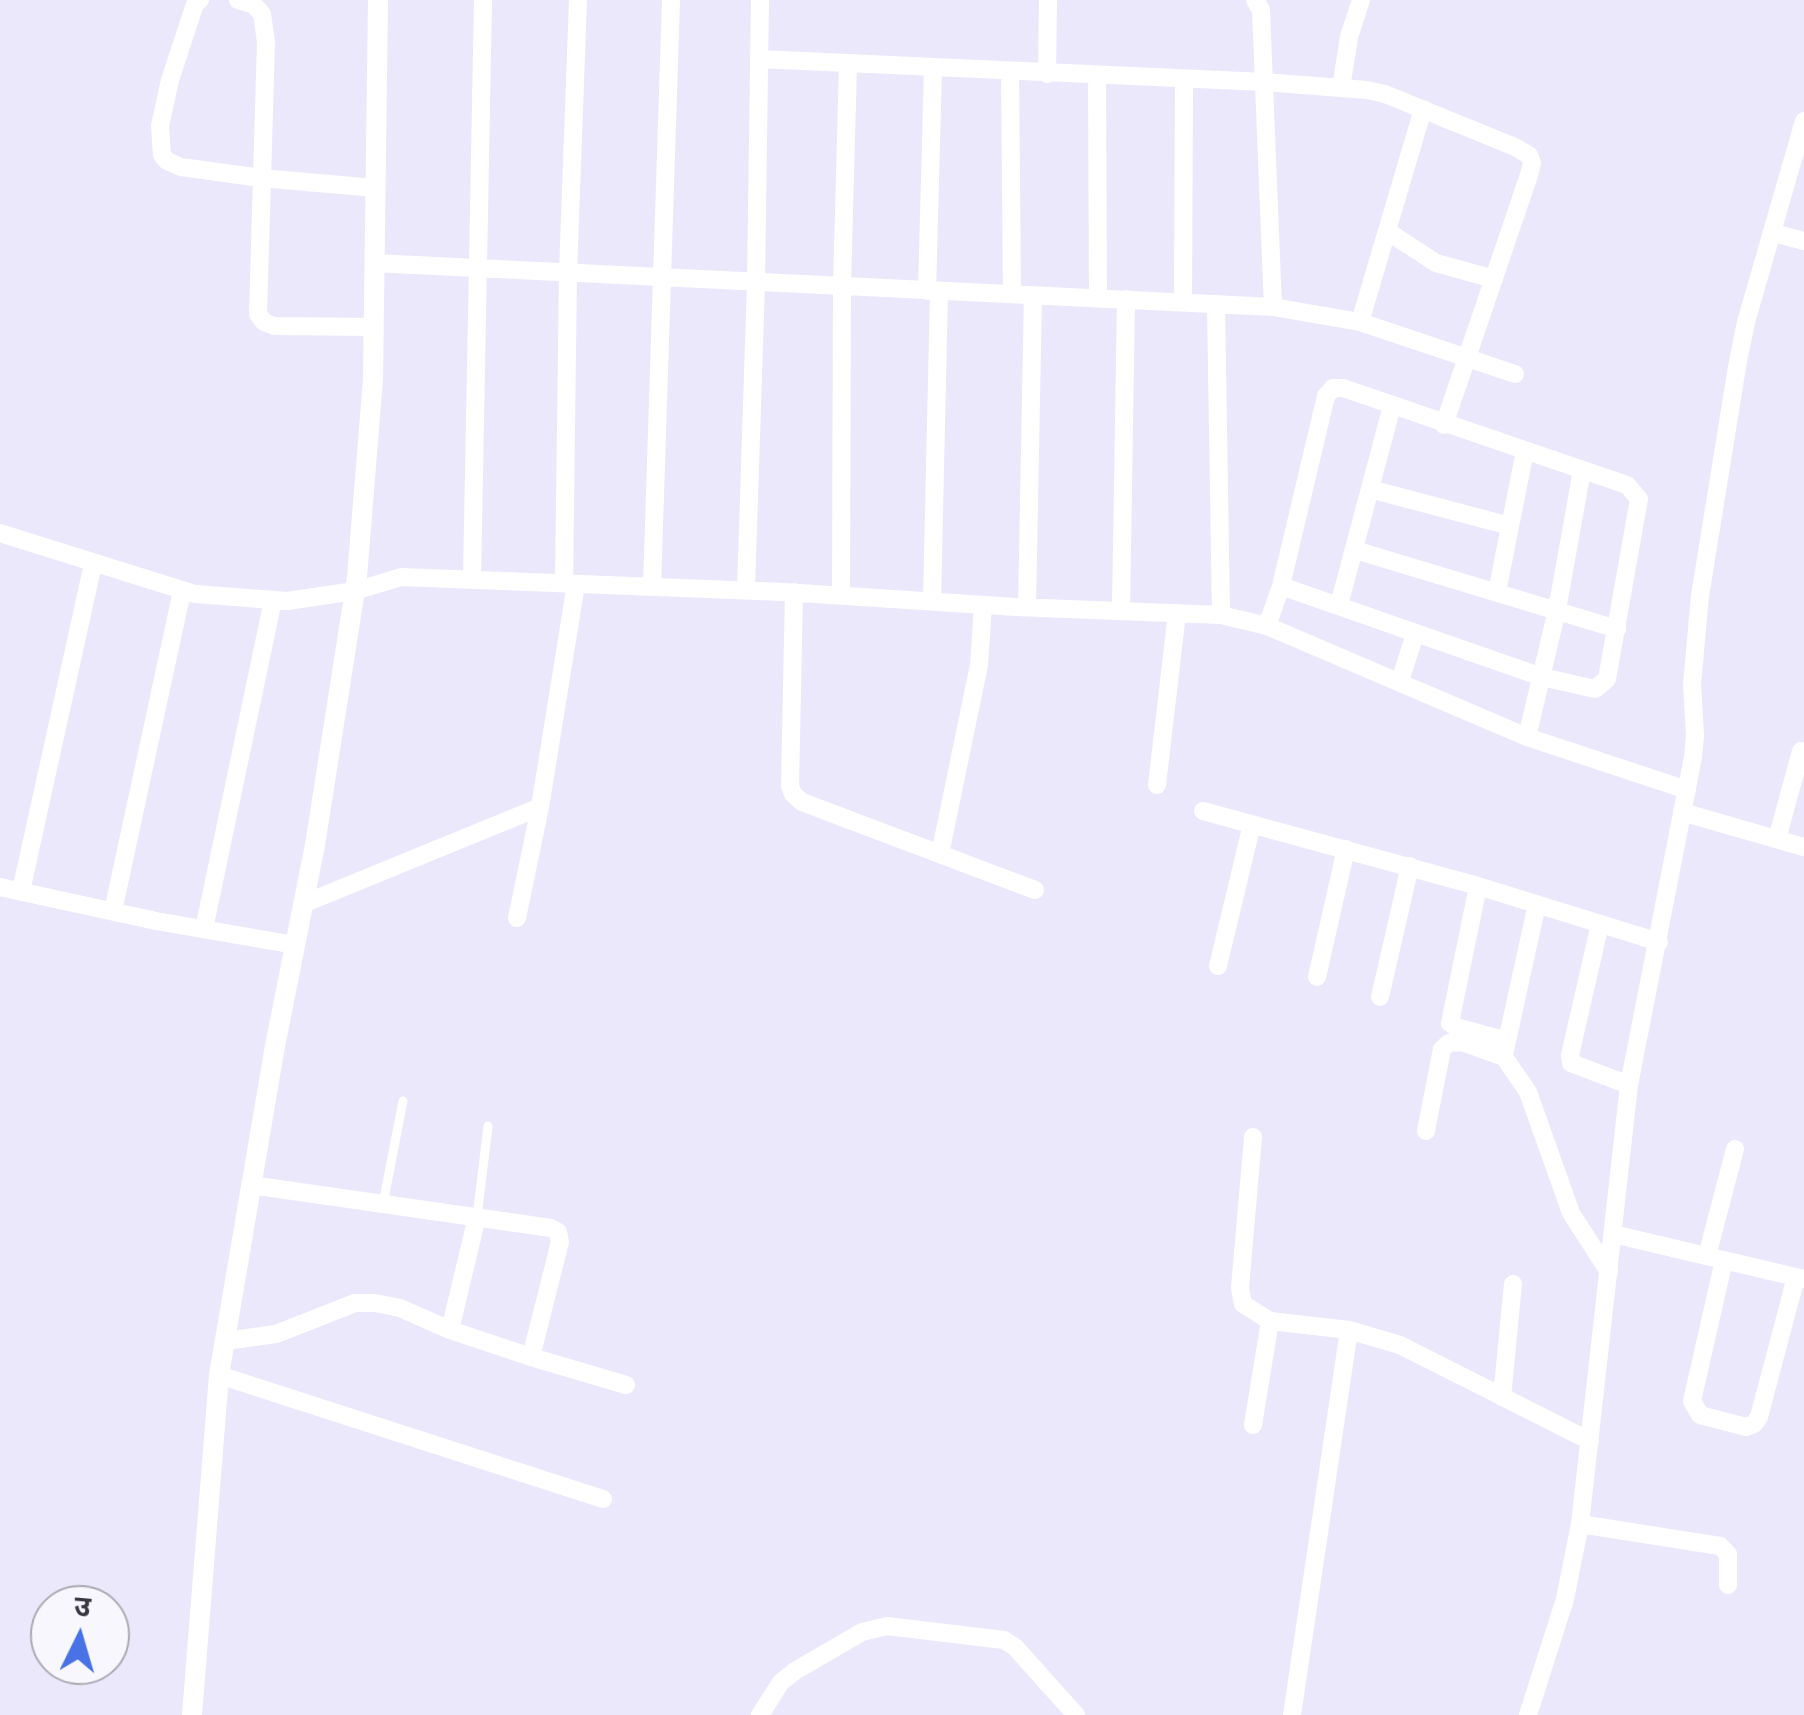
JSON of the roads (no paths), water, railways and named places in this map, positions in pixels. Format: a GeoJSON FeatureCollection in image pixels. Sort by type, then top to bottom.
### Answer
{"type":"FeatureCollection","features":[{"type":"Feature","properties":{"kind":"street"},"geometry":{"type":"LineString","coordinates":[[200,0],[195,4],[170,80],[160,126],[162,155],[167,162],[261,178],[375,188]]}},
{"type":"Feature","properties":{"kind":"street"},"geometry":{"type":"LineString","coordinates":[[238,0],[254,5],[264,24],[257,303],[264,322],[285,327],[374,326]]}},
{"type":"Feature","properties":{"kind":"street"},"geometry":{"type":"LineString","coordinates":[[192,1715],[219,1375],[355,591],[374,378],[378,0]]}},
{"type":"Feature","properties":{"kind":"street"},"geometry":{"type":"LineString","coordinates":[[472,579],[483,0]]}},
{"type":"Feature","properties":{"kind":"street"},"geometry":{"type":"LineString","coordinates":[[517,918],[540,807],[570,583],[568,272],[578,0]]}},
{"type":"Feature","properties":{"kind":"street"},"geometry":{"type":"LineString","coordinates":[[652,587],[671,0]]}},
{"type":"Feature","properties":{"kind":"street"},"geometry":{"type":"LineString","coordinates":[[746,590],[760,0]]}},
{"type":"Feature","properties":{"kind":"street"},"geometry":{"type":"LineString","coordinates":[[1047,74],[1048,0]]}},
{"type":"Feature","properties":{"kind":"street"},"geometry":{"type":"LineString","coordinates":[[1255,0],[1261,10],[1273,307]]}},
{"type":"Feature","properties":{"kind":"street"},"geometry":{"type":"LineString","coordinates":[[1342,88],[1348,38],[1361,0]]}},
{"type":"Feature","properties":{"kind":"street"},"geometry":{"type":"LineString","coordinates":[[760,59],[1342,88],[1385,94],[1515,146],[1532,163],[1444,425]]}},
{"type":"Feature","properties":{"kind":"street"},"geometry":{"type":"LineString","coordinates":[[841,595],[842,286],[848,64]]}},
{"type":"Feature","properties":{"kind":"street"},"geometry":{"type":"LineString","coordinates":[[932,601],[933,69]]}},
{"type":"Feature","properties":{"kind":"street"},"geometry":{"type":"LineString","coordinates":[[1010,72],[1012,294]]}},
{"type":"Feature","properties":{"kind":"street"},"geometry":{"type":"LineString","coordinates":[[1097,76],[1098,298]]}},
{"type":"Feature","properties":{"kind":"street"},"geometry":{"type":"LineString","coordinates":[[1182,301],[1184,79]]}},
{"type":"Feature","properties":{"kind":"street"},"geometry":{"type":"LineString","coordinates":[[1360,322],[1423,109]]}},
{"type":"Feature","properties":{"kind":"street"},"geometry":{"type":"LineString","coordinates":[[1528,1715],[1564,1599],[1580,1524],[1630,1085],[1687,790],[1695,736],[1692,684],[1702,580],[1746,322],[1804,120]]}},
{"type":"Feature","properties":{"kind":"street"},"geometry":{"type":"LineString","coordinates":[[1387,231],[1436,263],[1494,279]]}},
{"type":"Feature","properties":{"kind":"street"},"geometry":{"type":"LineString","coordinates":[[1774,234],[1804,242]]}},
{"type":"Feature","properties":{"kind":"street"},"geometry":{"type":"LineString","coordinates":[[374,263],[1273,307],[1360,322],[1515,374]]}},
{"type":"Feature","properties":{"kind":"street"},"geometry":{"type":"LineString","coordinates":[[1027,607],[1033,295]]}},
{"type":"Feature","properties":{"kind":"street"},"geometry":{"type":"LineString","coordinates":[[1120,610],[1126,299]]}},
{"type":"Feature","properties":{"kind":"street"},"geometry":{"type":"LineString","coordinates":[[1216,304],[1220,615]]}},
{"type":"Feature","properties":{"kind":"street"},"geometry":{"type":"LineString","coordinates":[[1266,626],[1281,586],[1326,396],[1333,388],[1343,388],[1627,485],[1639,499],[1608,678],[1602,686],[1584,688],[1542,677],[1281,586]]}},
{"type":"Feature","properties":{"kind":"street"},"geometry":{"type":"LineString","coordinates":[[1340,605],[1392,406]]}},
{"type":"Feature","properties":{"kind":"street"},"geometry":{"type":"LineString","coordinates":[[1497,592],[1524,452]]}},
{"type":"Feature","properties":{"kind":"street"},"geometry":{"type":"LineString","coordinates":[[1527,737],[1557,610],[1582,470]]}},
{"type":"Feature","properties":{"kind":"street"},"geometry":{"type":"LineString","coordinates":[[1370,490],[1510,526]]}},
{"type":"Feature","properties":{"kind":"street"},"geometry":{"type":"LineString","coordinates":[[0,533],[182,591],[287,602],[355,591],[401,577],[794,592],[1220,615],[1266,626],[1527,737],[1687,790]]}},
{"type":"Feature","properties":{"kind":"street"},"geometry":{"type":"LineString","coordinates":[[1355,550],[1617,628]]}},
{"type":"Feature","properties":{"kind":"street"},"geometry":{"type":"LineString","coordinates":[[21,891],[93,564]]}},
{"type":"Feature","properties":{"kind":"street"},"geometry":{"type":"LineString","coordinates":[[112,911],[182,591]]}},
{"type":"Feature","properties":{"kind":"street"},"geometry":{"type":"LineString","coordinates":[[794,592],[790,786],[793,794],[802,802],[1035,890]]}},
{"type":"Feature","properties":{"kind":"street"},"geometry":{"type":"LineString","coordinates":[[204,929],[273,600]]}},
{"type":"Feature","properties":{"kind":"street"},"geometry":{"type":"LineString","coordinates":[[940,854],[979,664],[983,605]]}},
{"type":"Feature","properties":{"kind":"street"},"geometry":{"type":"LineString","coordinates":[[1157,785],[1177,612]]}},
{"type":"Feature","properties":{"kind":"street"},"geometry":{"type":"LineString","coordinates":[[1400,680],[1416,634]]}},
{"type":"Feature","properties":{"kind":"street"},"geometry":{"type":"LineString","coordinates":[[1777,839],[1801,751]]}},
{"type":"Feature","properties":{"kind":"street"},"geometry":{"type":"LineString","coordinates":[[303,904],[540,807]]}},
{"type":"Feature","properties":{"kind":"street"},"geometry":{"type":"LineString","coordinates":[[1203,811],[1410,866],[1659,942]]}},
{"type":"Feature","properties":{"kind":"street"},"geometry":{"type":"LineString","coordinates":[[1682,812],[1804,848]]}},
{"type":"Feature","properties":{"kind":"street"},"geometry":{"type":"LineString","coordinates":[[1218,966],[1252,824]]}},
{"type":"Feature","properties":{"kind":"street"},"geometry":{"type":"LineString","coordinates":[[1316,977],[1346,850]]}},
{"type":"Feature","properties":{"kind":"street"},"geometry":{"type":"LineString","coordinates":[[1380,997],[1410,866]]}},
{"type":"Feature","properties":{"kind":"street"},"geometry":{"type":"LineString","coordinates":[[1478,886],[1449,1017],[1456,1027],[1506,1049],[1528,1092],[1571,1212],[1610,1272]]}},
{"type":"Feature","properties":{"kind":"street"},"geometry":{"type":"LineString","coordinates":[[0,887],[295,945]]}},
{"type":"Feature","properties":{"kind":"street"},"geometry":{"type":"LineString","coordinates":[[1506,1049],[1537,904]]}},
{"type":"Feature","properties":{"kind":"street"},"geometry":{"type":"LineString","coordinates":[[1600,924],[1570,1054],[1571,1064],[1630,1085]]}},
{"type":"Feature","properties":{"kind":"street"},"geometry":{"type":"LineString","coordinates":[[1426,1130],[1442,1049],[1448,1043],[1462,1042],[1506,1049]]}},
{"type":"Feature","properties":{"kind":"street"},"geometry":{"type":"LineString","coordinates":[[1254,1136],[1240,1288],[1243,1304],[1270,1321],[1349,1330],[1400,1345],[1590,1441]]}},
{"type":"Feature","properties":{"kind":"street"},"geometry":{"type":"LineString","coordinates":[[1613,1234],[1716,1258],[1800,1278],[1754,1424],[1746,1427],[1700,1414],[1692,1401],[1716,1258],[1735,1148]]}},
{"type":"Feature","properties":{"kind":"street"},"geometry":{"type":"LineString","coordinates":[[251,1186],[558,1232],[560,1242],[531,1357]]}},
{"type":"Feature","properties":{"kind":"street"},"geometry":{"type":"LineString","coordinates":[[450,1330],[477,1217]]}},
{"type":"Feature","properties":{"kind":"street"},"geometry":{"type":"LineString","coordinates":[[1502,1396],[1514,1284]]}},
{"type":"Feature","properties":{"kind":"street"},"geometry":{"type":"LineString","coordinates":[[224,1341],[276,1334],[355,1303],[400,1308],[450,1330],[626,1385]]}},
{"type":"Feature","properties":{"kind":"street"},"geometry":{"type":"LineString","coordinates":[[1253,1424],[1270,1321]]}},
{"type":"Feature","properties":{"kind":"street"},"geometry":{"type":"LineString","coordinates":[[1292,1715],[1349,1330]]}},
{"type":"Feature","properties":{"kind":"street"},"geometry":{"type":"LineString","coordinates":[[219,1375],[602,1500]]}},
{"type":"Feature","properties":{"kind":"street"},"geometry":{"type":"LineString","coordinates":[[1580,1524],[1720,1546],[1728,1554],[1728,1585]]}},
{"type":"Feature","properties":{"kind":"street"},"geometry":{"type":"LineString","coordinates":[[760,1715],[782,1682],[795,1672],[862,1632],[886,1626],[1004,1640],[1076,1715]]}},
{"type":"Feature","properties":{"kind":"lane"},"geometry":{"type":"LineString","coordinates":[[382,1204],[403,1101]]}},
{"type":"Feature","properties":{"kind":"lane"},"geometry":{"type":"LineString","coordinates":[[477,1217],[488,1126]]}}]}
